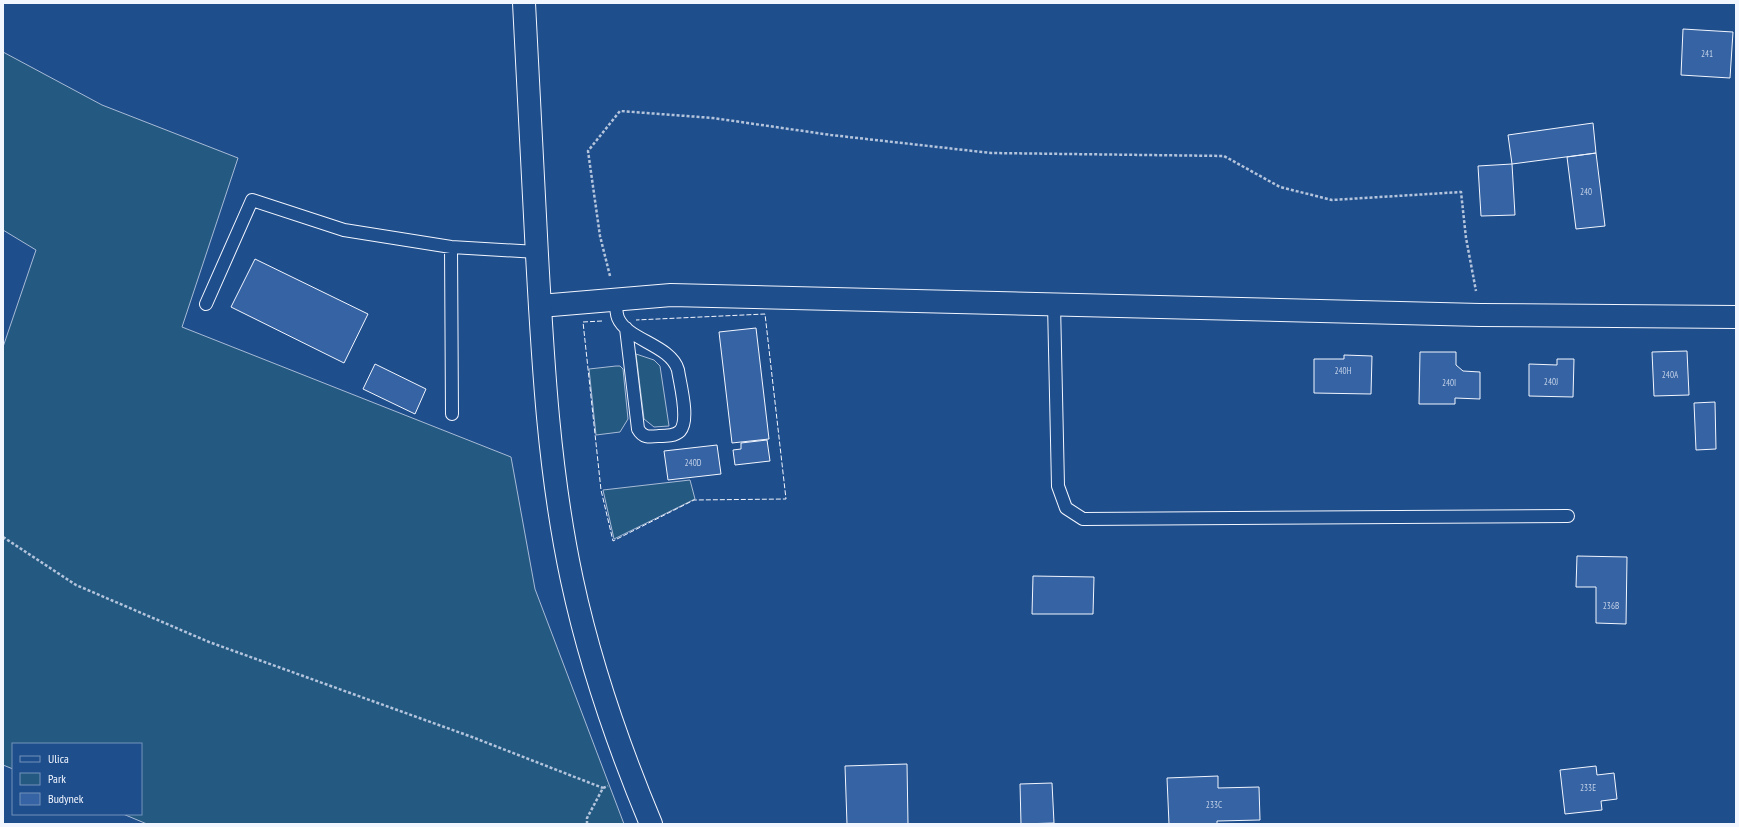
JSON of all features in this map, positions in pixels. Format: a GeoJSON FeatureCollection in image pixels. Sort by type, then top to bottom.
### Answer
{"type":"FeatureCollection","features":[{"type":"Feature","properties":{"kind":"street"},"geometry":{"type":"LineString","coordinates":[[524,3],[540,306],[546,396],[554,477],[570,566],[584,629],[605,702],[631,776],[651,824]]}},
{"type":"Feature","properties":{"kind":"street"},"geometry":{"type":"LineString","coordinates":[[540,306],[671,295],[1480,315],[1736,317]]}},
{"type":"Feature","properties":{"kind":"lane"},"geometry":{"type":"LineString","coordinates":[[206,304],[252,200],[344,230],[450,247],[537,252]]}},
{"type":"Feature","properties":{"kind":"lane"},"geometry":{"type":"LineString","coordinates":[[450,247],[452,414]]}},
{"type":"Feature","properties":{"kind":"lane"},"geometry":{"type":"LineString","coordinates":[[616,300],[618,318],[626,328],[667,354],[676,363],[684,414],[683,427],[676,434],[648,437],[643,436],[638,429],[626,328]]}},
{"type":"Feature","properties":{"kind":"lane"},"geometry":{"type":"LineString","coordinates":[[1054,304],[1058,486],[1066,508],[1083,519],[1568,516]]}},
{"type":"Feature","properties":{"kind":"path"},"geometry":{"type":"LineString","coordinates":[[616,300],[600,236],[588,151],[620,111],[713,118],[831,135],[992,153],[1224,156],[1280,187],[1332,200],[1461,192],[1466,238],[1480,315]]}},
{"type":"Feature","properties":{"kind":"path"},"geometry":{"type":"LineString","coordinates":[[3,537],[76,585],[202,639],[465,735],[603,788]]}},
{"type":"Feature","properties":{"kind":"path"},"geometry":{"type":"LineString","coordinates":[[587,824],[587,818],[603,788],[631,776]]}},
{"type":"Feature","properties":{"kind":"green space"},"geometry":{"type":"Polygon","coordinates":[[[3,52],[102,105],[238,158],[182,327],[511,457],[535,589],[624,824],[147,824],[125,815],[142,815],[142,743],[12,743],[12,769],[3,765],[3,347],[36,250],[3,230],[3,52]]]}},
{"type":"Feature","properties":{"kind":"green space"},"geometry":{"type":"Polygon","coordinates":[[[636,354],[654,360],[660,366],[669,426],[654,427],[644,419],[636,354]]]}},
{"type":"Feature","properties":{"kind":"green space"},"geometry":{"type":"Polygon","coordinates":[[[620,366],[623,369],[628,419],[620,432],[596,435],[589,369],[620,366]]]}},
{"type":"Feature","properties":{"kind":"green space"},"geometry":{"type":"Polygon","coordinates":[[[690,480],[695,499],[614,539],[603,490],[690,480]]]}},
{"type":"Feature","properties":{"kind":"building"},"geometry":{"type":"Polygon","coordinates":[[[1683,29],[1733,32],[1730,78],[1681,75],[1683,29]]]}},
{"type":"Feature","properties":{"kind":"building"},"geometry":{"type":"Polygon","coordinates":[[[1593,123],[1596,153],[1512,164],[1508,135],[1593,123]]]}},
{"type":"Feature","properties":{"kind":"building"},"geometry":{"type":"Polygon","coordinates":[[[1596,153],[1605,226],[1576,229],[1567,157],[1596,153]]]}},
{"type":"Feature","properties":{"kind":"building"},"geometry":{"type":"Polygon","coordinates":[[[1512,164],[1515,215],[1481,216],[1478,166],[1512,164]]]}},
{"type":"Feature","properties":{"kind":"building"},"geometry":{"type":"Polygon","coordinates":[[[255,259],[368,314],[344,363],[231,307],[255,259]]]}},
{"type":"Feature","properties":{"kind":"building"},"geometry":{"type":"Polygon","coordinates":[[[756,328],[769,439],[732,443],[719,332],[756,328]]]}},
{"type":"Feature","properties":{"kind":"building"},"geometry":{"type":"Polygon","coordinates":[[[1687,351],[1689,395],[1654,396],[1652,352],[1687,351]]]}},
{"type":"Feature","properties":{"kind":"building"},"geometry":{"type":"Polygon","coordinates":[[[1420,352],[1456,352],[1456,365],[1463,371],[1480,372],[1480,399],[1455,398],[1455,404],[1419,404],[1420,352]]]}},
{"type":"Feature","properties":{"kind":"building"},"geometry":{"type":"Polygon","coordinates":[[[1344,355],[1372,356],[1371,394],[1314,393],[1314,359],[1344,359],[1344,355]]]}},
{"type":"Feature","properties":{"kind":"building"},"geometry":{"type":"Polygon","coordinates":[[[1557,359],[1574,359],[1573,397],[1529,396],[1529,364],[1557,365],[1557,359]]]}},
{"type":"Feature","properties":{"kind":"building"},"geometry":{"type":"Polygon","coordinates":[[[375,364],[426,389],[415,414],[363,389],[375,364]]]}},
{"type":"Feature","properties":{"kind":"building"},"geometry":{"type":"Polygon","coordinates":[[[1715,402],[1716,449],[1696,450],[1694,403],[1715,402]]]}},
{"type":"Feature","properties":{"kind":"building"},"geometry":{"type":"Polygon","coordinates":[[[767,440],[770,461],[735,465],[733,450],[741,449],[741,443],[767,440]]]}},
{"type":"Feature","properties":{"kind":"building"},"geometry":{"type":"Polygon","coordinates":[[[717,445],[721,474],[668,480],[664,451],[717,445]]]}},
{"type":"Feature","properties":{"kind":"building"},"geometry":{"type":"Polygon","coordinates":[[[1577,556],[1627,557],[1626,624],[1596,623],[1596,587],[1576,587],[1577,556]]]}},
{"type":"Feature","properties":{"kind":"building"},"geometry":{"type":"Polygon","coordinates":[[[1033,576],[1094,577],[1093,614],[1032,614],[1033,576]]]}},
{"type":"Feature","properties":{"kind":"building"},"geometry":{"type":"Polygon","coordinates":[[[907,764],[908,824],[847,824],[845,766],[907,764]]]}},
{"type":"Feature","properties":{"kind":"building"},"geometry":{"type":"Polygon","coordinates":[[[1596,766],[1597,775],[1614,773],[1617,799],[1601,801],[1602,810],[1565,814],[1560,770],[1596,766]]]}},
{"type":"Feature","properties":{"kind":"building"},"geometry":{"type":"Polygon","coordinates":[[[1218,776],[1218,788],[1259,787],[1260,820],[1217,821],[1217,824],[1169,824],[1167,778],[1218,776]]]}},
{"type":"Feature","properties":{"kind":"building"},"geometry":{"type":"Polygon","coordinates":[[[1052,783],[1054,823],[1021,824],[1020,784],[1052,783]]]}},
{"type":"Feature","properties":{"kind":"fence"},"geometry":{"type":"LineString","coordinates":[[602,321],[583,322],[601,490],[613,541],[694,500],[786,499],[765,314],[636,320]]}}]}
